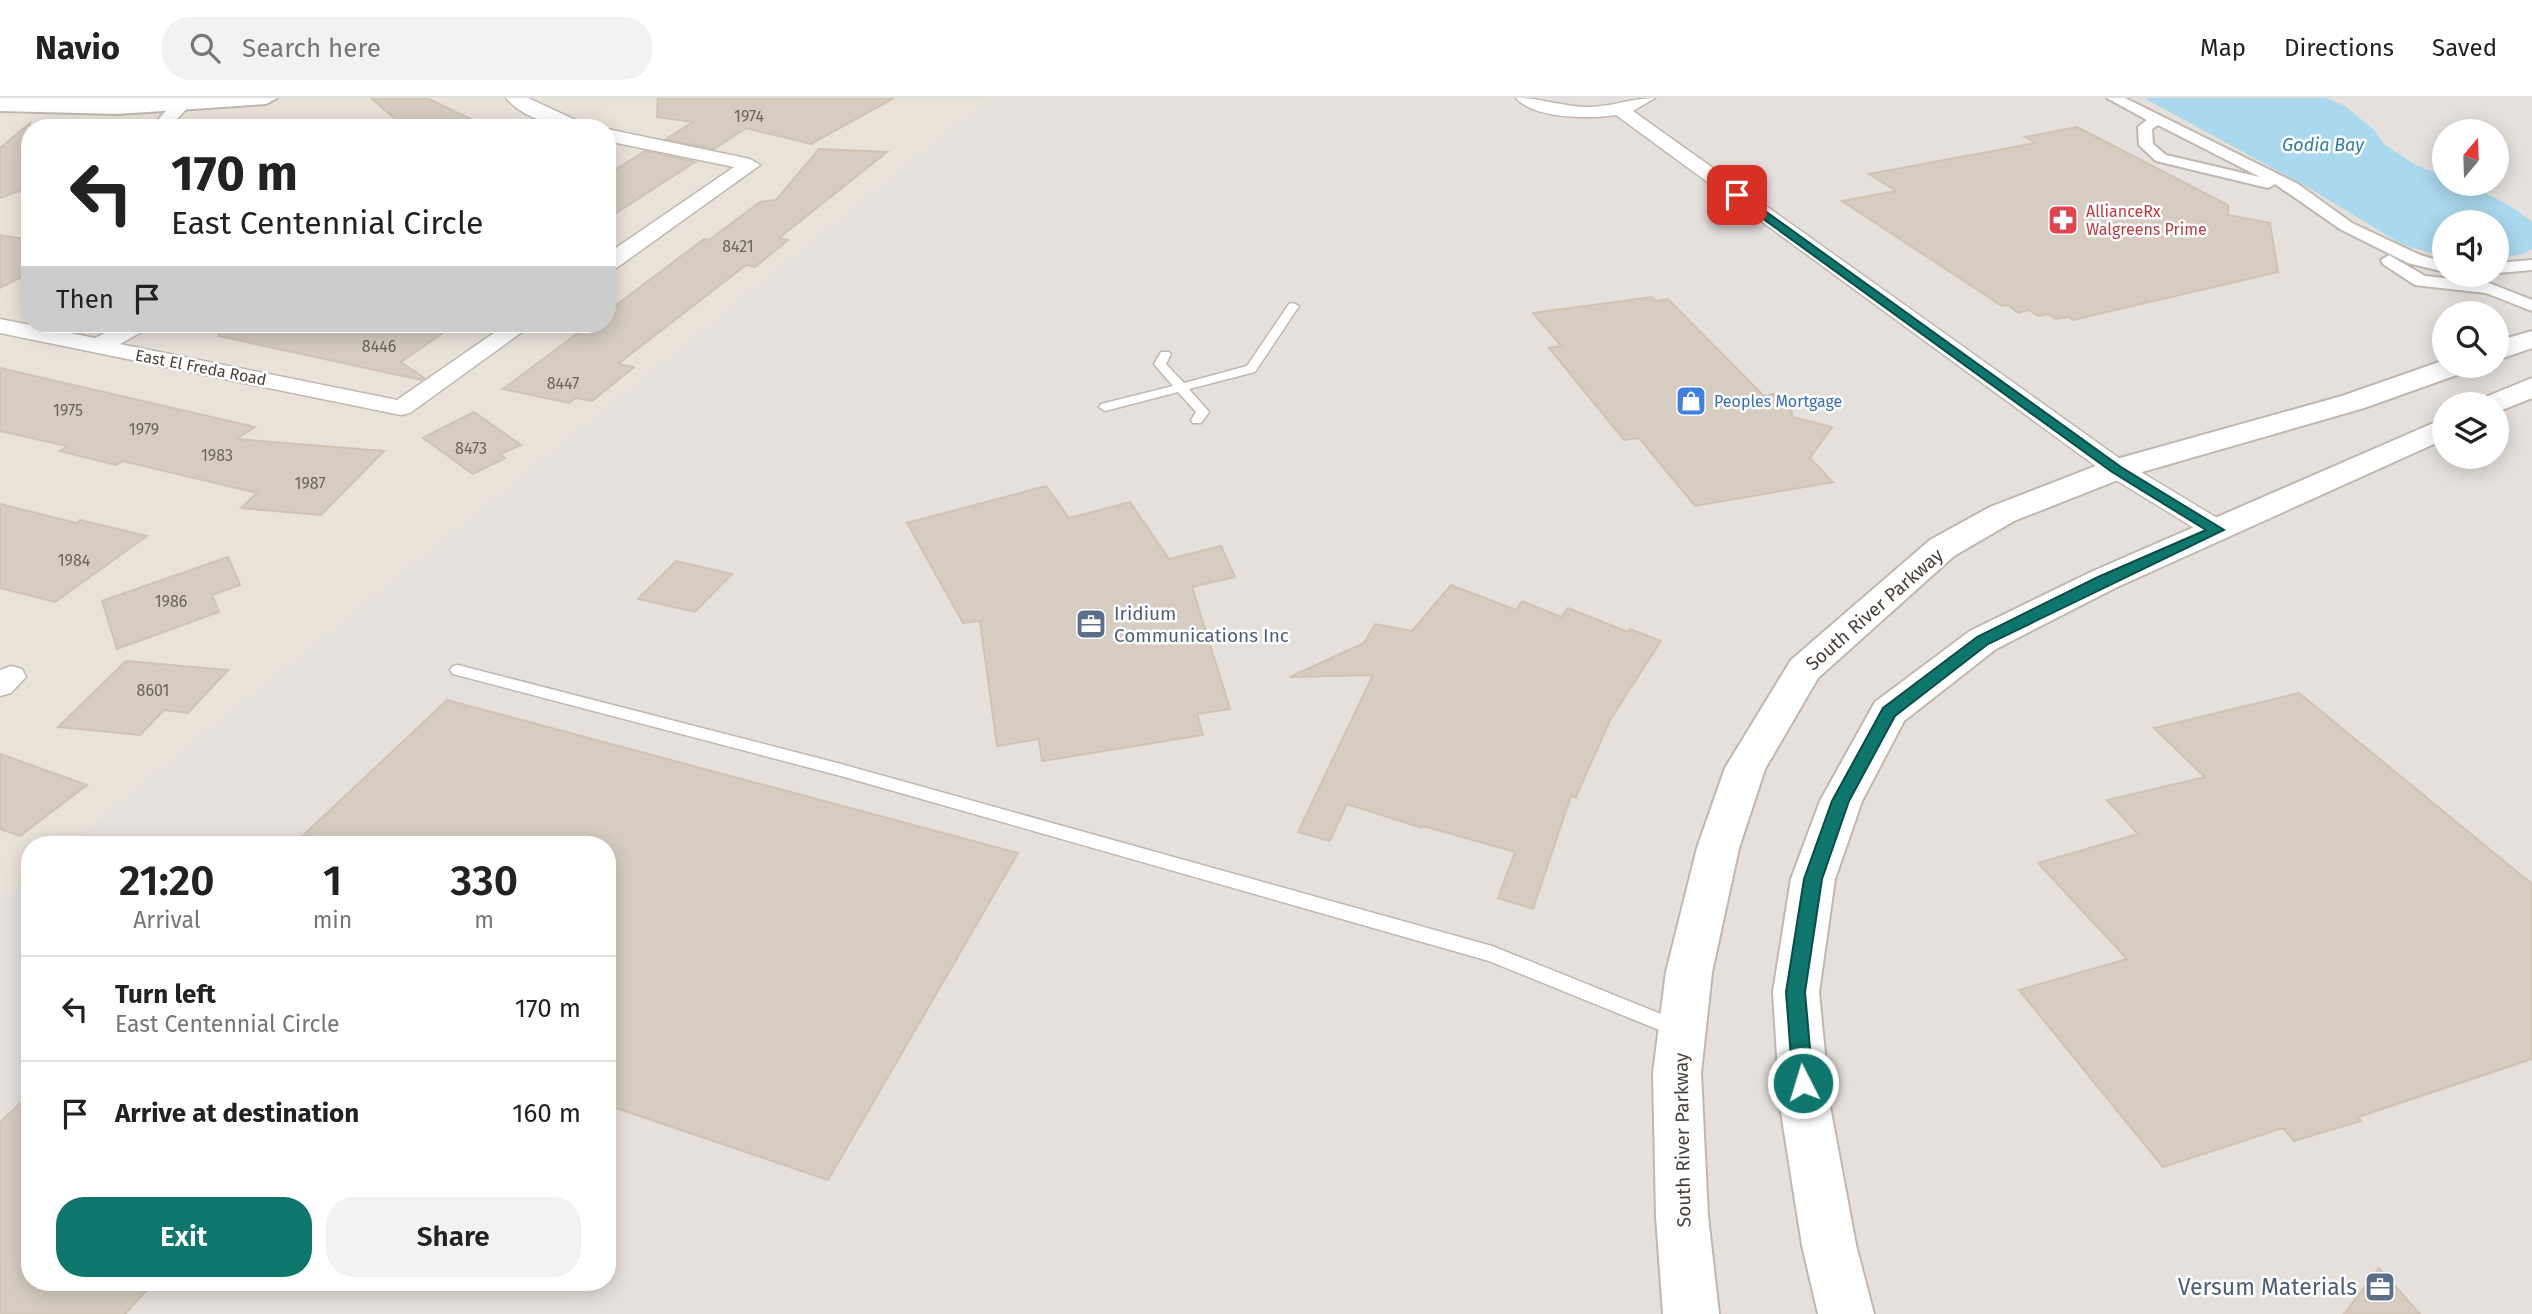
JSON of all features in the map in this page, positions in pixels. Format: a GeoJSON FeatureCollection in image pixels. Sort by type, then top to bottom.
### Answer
{"type":"FeatureCollection","features":[{"type":"Feature","properties":{"kind":"street"},"geometry":{"type":"LineString","coordinates":[[0,104],[56,107],[181,105],[266,98]]}},
{"type":"Feature","properties":{"kind":"street"},"geometry":{"type":"LineString","coordinates":[[515,98],[556,119]]}},
{"type":"Feature","properties":{"kind":"street"},"geometry":{"type":"LineString","coordinates":[[1525,98],[1572,110],[1619,109],[1646,98]]}},
{"type":"Feature","properties":{"kind":"street"},"geometry":{"type":"LineString","coordinates":[[2114,98],[2293,187],[2346,226],[2414,259],[2432,264]]}},
{"type":"Feature","properties":{"kind":"street"},"geometry":{"type":"LineString","coordinates":[[168,119],[181,105]]}},
{"type":"Feature","properties":{"kind":"street"},"geometry":{"type":"LineString","coordinates":[[1619,109],[2117,470],[2217,530]]}},
{"type":"Feature","properties":{"kind":"street"},"geometry":{"type":"LineString","coordinates":[[2156,121],[2145,127],[2146,145],[2161,158],[2226,175],[2293,187]]}},
{"type":"Feature","properties":{"kind":"street"},"geometry":{"type":"LineString","coordinates":[[616,137],[750,165],[616,258]]}},
{"type":"Feature","properties":{"kind":"street"},"geometry":{"type":"LineString","coordinates":[[2346,226],[2354,238],[2421,281],[2489,288],[2532,306]]}},
{"type":"Feature","properties":{"kind":"street"},"geometry":{"type":"LineString","coordinates":[[2509,267],[2532,265]]}},
{"type":"Feature","properties":{"kind":"street","name":"East El Freda Road"},"geometry":{"type":"LineString","coordinates":[[0,326],[21,330]]}},
{"type":"Feature","properties":{"kind":"street","name":"East El Freda Road"},"geometry":{"type":"LineString","coordinates":[[34,333],[401,408],[509,333]]}},
{"type":"Feature","properties":{"kind":"street"},"geometry":{"type":"LineString","coordinates":[[98,346],[122,333]]}},
{"type":"Feature","properties":{"kind":"street"},"geometry":{"type":"LineString","coordinates":[[2509,347],[2532,338]]}},
{"type":"Feature","properties":{"kind":"street","name":"South River Parkway"},"geometry":{"type":"LineString","coordinates":[[1691,1314],[1682,1216],[1676,1073],[1689,972],[1718,848],[1745,768],[1804,669],[1942,548],[2002,514],[2117,470],[2353,402],[2432,374]]}},
{"type":"Feature","properties":{"kind":"street"},"geometry":{"type":"LineString","coordinates":[[2509,397],[2532,387]]}},
{"type":"Feature","properties":{"kind":"street"},"geometry":{"type":"LineString","coordinates":[[1846,1314],[1829,1245],[1805,1106],[1796,992],[1813,879],[1841,801],[1889,712],[1983,640],[2103,580],[2432,433]]}},
{"type":"Feature","properties":{"kind":"lane"},"geometry":{"type":"LineString","coordinates":[[1105,407],[1251,369],[1293,306]]}},
{"type":"Feature","properties":{"kind":"lane"},"geometry":{"type":"LineString","coordinates":[[1165,354],[1160,364],[1203,412],[1197,420]]}},
{"type":"Feature","properties":{"kind":"lane"},"geometry":{"type":"LineString","coordinates":[[457,670],[841,770],[1492,954],[1682,1031]]}},
{"type":"Feature","properties":{"kind":"shaded area"},"geometry":{"type":"Polygon","coordinates":[[[0,98],[990,98],[78,836],[21,836],[21,882],[0,899],[0,98]]]}},
{"type":"Feature","properties":{"kind":"shaded area"},"geometry":{"type":"Polygon","coordinates":[[[990,98],[2532,98],[2532,1314],[0,1314],[0,899],[21,882],[21,1291],[616,1291],[616,836],[78,836],[990,98]]]}},
{"type":"Feature","properties":{"kind":"water","name":"Godia Bay"},"geometry":{"type":"Polygon","coordinates":[[[2144,98],[2326,98],[2345,106],[2373,129],[2385,145],[2414,164],[2432,172],[2432,196],[2490,196],[2523,215],[2532,222],[2532,249],[2509,257],[2509,210],[2432,210],[2432,253],[2403,245],[2309,188],[2144,98]]]}},
{"type":"Feature","properties":{"kind":"building"},"geometry":{"type":"Polygon","coordinates":[[[371,98],[427,98],[470,119],[396,119],[371,98]]]}},
{"type":"Feature","properties":{"kind":"building"},"geometry":{"type":"Polygon","coordinates":[[[658,98],[894,98],[811,144],[746,128],[714,149],[666,139],[693,122],[657,117],[658,98]]]}},
{"type":"Feature","properties":{"kind":"building","name":"AllianceRx Walgreens Prime"},"geometry":{"type":"Polygon","coordinates":[[[2077,127],[2228,205],[2228,215],[2270,223],[2278,272],[2073,320],[2068,317],[2056,319],[2048,314],[2038,316],[2029,310],[2018,313],[2008,305],[2002,306],[1842,201],[1896,191],[1869,174],[2036,143],[2025,137],[2077,127]]]}},
{"type":"Feature","properties":{"kind":"building"},"geometry":{"type":"Polygon","coordinates":[[[21,130],[21,190],[0,198],[0,148],[21,130]]]}},
{"type":"Feature","properties":{"kind":"building"},"geometry":{"type":"Polygon","coordinates":[[[819,149],[887,152],[779,238],[788,240],[755,267],[746,265],[618,364],[634,367],[592,401],[576,398],[569,403],[503,389],[578,333],[616,333],[616,305],[704,239],[709,240],[760,202],[776,200],[819,149]]]}},
{"type":"Feature","properties":{"kind":"building"},"geometry":{"type":"Polygon","coordinates":[[[645,151],[695,162],[616,213],[616,169],[645,151]]]}},
{"type":"Feature","properties":{"kind":"building"},"geometry":{"type":"Polygon","coordinates":[[[0,235],[21,238],[21,278],[0,288],[0,235]]]}},
{"type":"Feature","properties":{"kind":"building","name":"Peoples Mortgage"},"geometry":{"type":"Polygon","coordinates":[[[1652,297],[1655,301],[1668,299],[1764,396],[1773,394],[1791,401],[1792,417],[1832,427],[1810,458],[1833,482],[1695,506],[1639,438],[1624,440],[1549,348],[1561,346],[1533,313],[1652,297]]]}},
{"type":"Feature","properties":{"kind":"building"},"geometry":{"type":"Polygon","coordinates":[[[219,333],[443,333],[401,362],[424,378],[421,380],[219,336],[219,333]]]}},
{"type":"Feature","properties":{"kind":"building"},"geometry":{"type":"Polygon","coordinates":[[[0,368],[255,427],[236,439],[384,451],[321,515],[241,508],[257,493],[123,461],[116,465],[60,451],[67,446],[0,431],[0,368]]]}},
{"type":"Feature","properties":{"kind":"building"},"geometry":{"type":"Polygon","coordinates":[[[474,412],[521,445],[500,454],[505,458],[473,474],[423,438],[474,412]]]}},
{"type":"Feature","properties":{"kind":"building","name":"Iridium Communications Inc"},"geometry":{"type":"Polygon","coordinates":[[[1046,486],[1069,518],[1130,502],[1169,559],[1221,546],[1235,577],[1192,587],[1230,709],[1197,714],[1203,735],[1042,761],[1039,739],[997,746],[980,621],[963,623],[907,523],[1046,486]]]}},
{"type":"Feature","properties":{"kind":"building"},"geometry":{"type":"Polygon","coordinates":[[[0,504],[76,523],[80,520],[147,536],[55,602],[0,588],[0,504]]]}},
{"type":"Feature","properties":{"kind":"building"},"geometry":{"type":"Polygon","coordinates":[[[228,557],[240,585],[212,595],[219,612],[117,649],[102,601],[228,557]]]}},
{"type":"Feature","properties":{"kind":"building"},"geometry":{"type":"Polygon","coordinates":[[[676,561],[732,574],[695,612],[638,599],[676,561]]]}},
{"type":"Feature","properties":{"kind":"building"},"geometry":{"type":"Polygon","coordinates":[[[1451,585],[1516,610],[1522,601],[1561,617],[1568,608],[1628,632],[1630,629],[1661,641],[1610,720],[1576,797],[1571,796],[1533,909],[1498,898],[1515,852],[1423,826],[1422,828],[1347,804],[1330,841],[1298,832],[1373,675],[1290,677],[1364,643],[1375,624],[1412,631],[1451,585]]]}},
{"type":"Feature","properties":{"kind":"building"},"geometry":{"type":"Polygon","coordinates":[[[126,661],[228,670],[188,713],[164,710],[140,735],[58,727],[126,661]]]}},
{"type":"Feature","properties":{"kind":"building"},"geometry":{"type":"Polygon","coordinates":[[[2299,693],[2532,884],[2532,1059],[2358,1117],[2361,1121],[2294,1141],[2283,1128],[2163,1167],[2019,990],[2127,959],[2038,863],[2138,834],[2107,800],[2205,777],[2154,728],[2299,693]]]}},
{"type":"Feature","properties":{"kind":"building"},"geometry":{"type":"Polygon","coordinates":[[[447,700],[1018,853],[828,1180],[616,1108],[616,836],[303,836],[447,700]]]}},
{"type":"Feature","properties":{"kind":"building"},"geometry":{"type":"Polygon","coordinates":[[[0,754],[87,785],[20,836],[0,829],[0,754]]]}},
{"type":"Feature","properties":{"kind":"building"},"geometry":{"type":"Polygon","coordinates":[[[21,1102],[21,1291],[146,1291],[125,1314],[0,1314],[0,1122],[21,1102]]]}},
{"type":"Feature","properties":{"kind":"building","name":"Versum Materials"},"geometry":{"type":"Polygon","coordinates":[[[2379,1268],[2420,1314],[2344,1314],[2379,1268]]]}},
{"type":"Feature","properties":{"kind":"place","name":"AllianceRx Walgreens Prime"},"geometry":{"type":"Point","coordinates":[2063,220]}},
{"type":"Feature","properties":{"kind":"place","name":"Peoples Mortgage"},"geometry":{"type":"Point","coordinates":[1691,401]}},
{"type":"Feature","properties":{"kind":"place","name":"Iridium Communications Inc"},"geometry":{"type":"Point","coordinates":[1091,624]}},
{"type":"Feature","properties":{"kind":"place","name":"Versum Materials"},"geometry":{"type":"Point","coordinates":[2380,1287]}},
{"type":"Feature","properties":{"kind":"route"},"geometry":{"type":"LineString","coordinates":[[1737,195],[2117,470],[2217,530],[2103,580],[1983,640],[1889,712],[1841,801],[1813,879],[1796,992],[1803,1083]]}}]}
